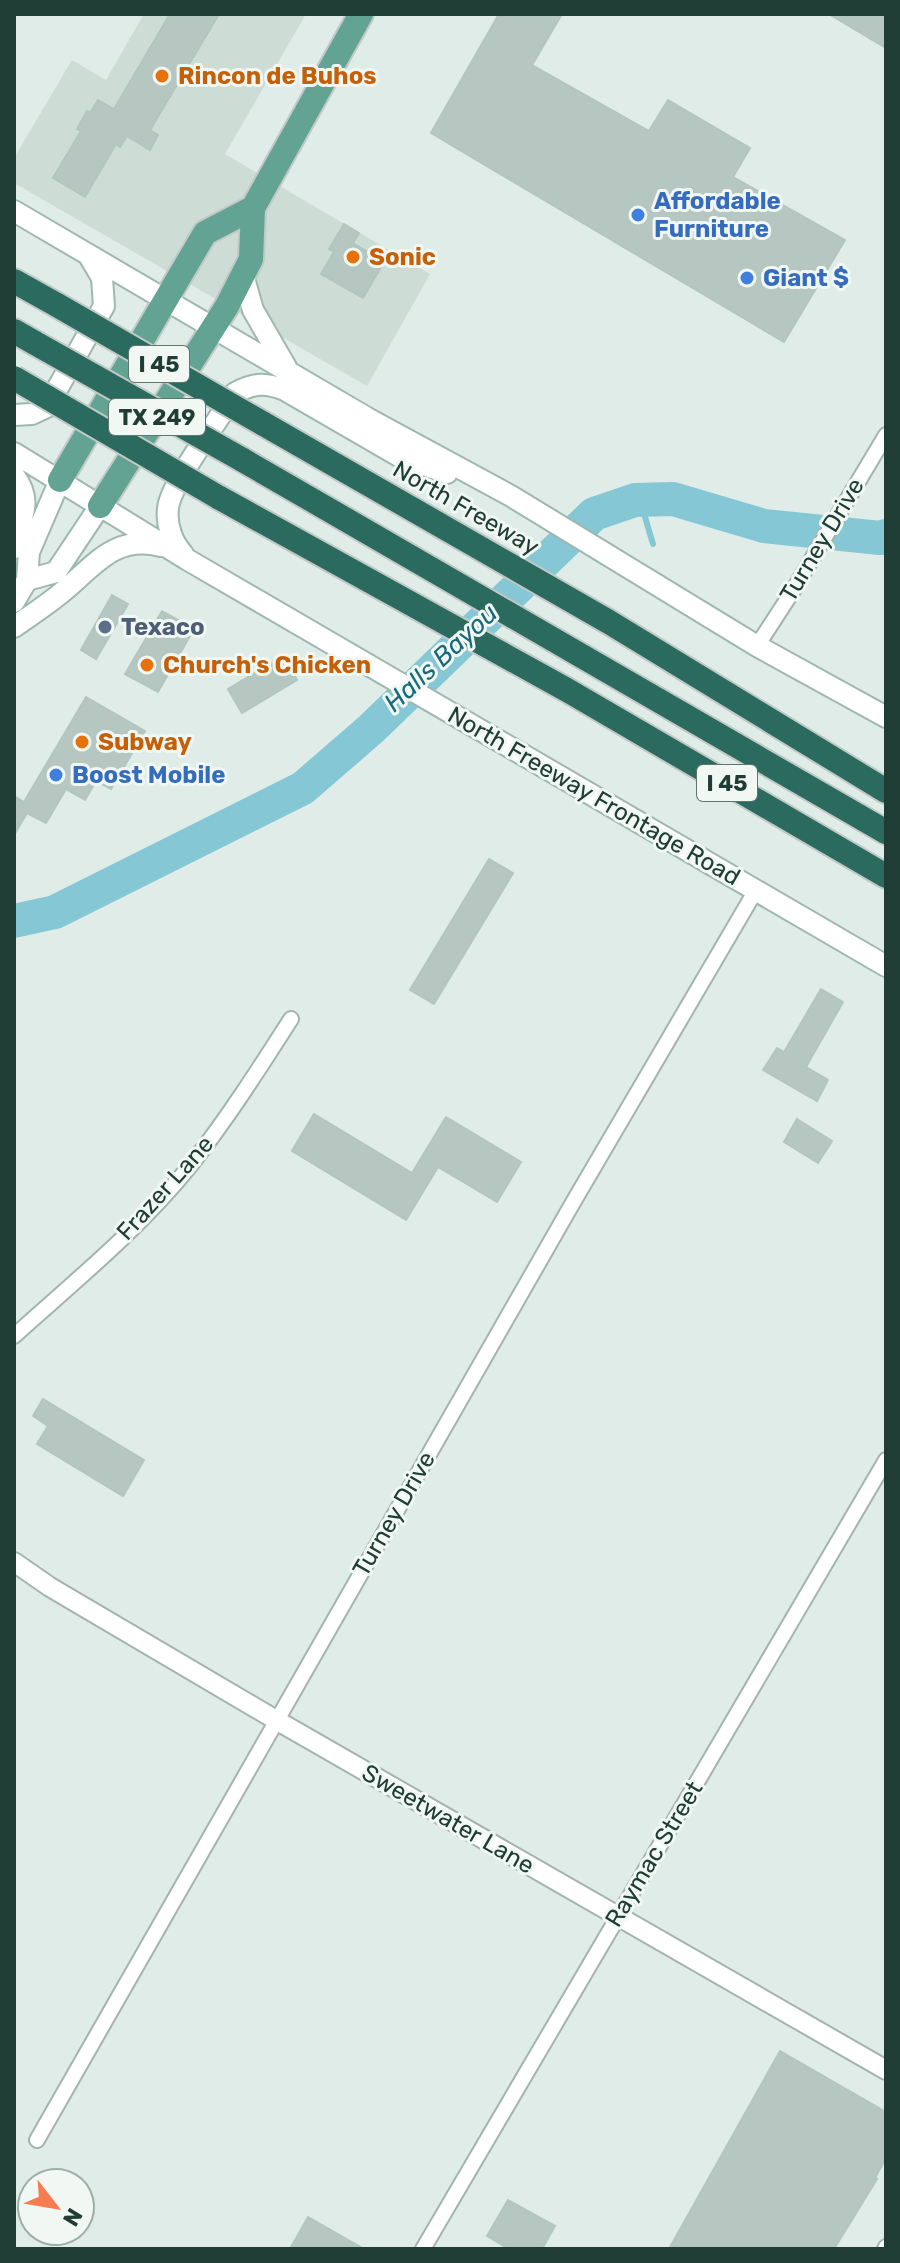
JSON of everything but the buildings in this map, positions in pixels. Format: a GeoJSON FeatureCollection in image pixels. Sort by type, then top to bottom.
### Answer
{"type":"FeatureCollection","features":[{"type":"Feature","properties":{"kind":"highway","name":"North Freeway"},"geometry":{"type":"LineString","coordinates":[[14,281],[609,622],[886,791]]}},
{"type":"Feature","properties":{"kind":"highway","name":"I 45"},"geometry":{"type":"LineString","coordinates":[[24,337],[886,832]]}},
{"type":"Feature","properties":{"kind":"highway","name":"I 45"},"geometry":{"type":"LineString","coordinates":[[14,378],[218,497],[567,690],[886,876]]}},
{"type":"Feature","properties":{"kind":"main road","name":"TX 249"},"geometry":{"type":"LineString","coordinates":[[100,506],[215,328],[251,259],[253,208],[361,14]]}},
{"type":"Feature","properties":{"kind":"main road","name":"TX 249"},"geometry":{"type":"LineString","coordinates":[[60,480],[205,233],[253,208]]}},
{"type":"Feature","properties":{"kind":"main road"},"geometry":{"type":"LineString","coordinates":[[14,211],[287,371],[511,496],[757,646],[886,717]]}},
{"type":"Feature","properties":{"kind":"main road"},"geometry":{"type":"LineString","coordinates":[[14,415],[32,414],[47,407],[104,306],[102,278],[87,254]]}},
{"type":"Feature","properties":{"kind":"main road"},"geometry":{"type":"LineString","coordinates":[[243,275],[253,310],[287,371]]}},
{"type":"Feature","properties":{"kind":"main road"},"geometry":{"type":"LineString","coordinates":[[188,560],[171,536],[168,506],[172,492],[235,393],[251,385],[269,383],[399,456],[511,496]]}},
{"type":"Feature","properties":{"kind":"main road","name":"North Freeway Frontage Road"},"geometry":{"type":"LineString","coordinates":[[14,453],[188,560],[886,966]]}},
{"type":"Feature","properties":{"kind":"main road"},"geometry":{"type":"LineString","coordinates":[[14,475],[24,490],[25,516],[14,548]]}},
{"type":"Feature","properties":{"kind":"main road"},"geometry":{"type":"LineString","coordinates":[[14,602],[27,580],[29,552],[60,480]]}},
{"type":"Feature","properties":{"kind":"main road"},"geometry":{"type":"LineString","coordinates":[[27,580],[56,572],[100,506]]}},
{"type":"Feature","properties":{"kind":"main road"},"geometry":{"type":"LineString","coordinates":[[14,627],[61,594],[105,553],[137,543],[169,548]]}},
{"type":"Feature","properties":{"kind":"street","name":"Turney Drive"},"geometry":{"type":"LineString","coordinates":[[757,646],[886,435]]}},
{"type":"Feature","properties":{"kind":"street","name":"Turney Drive"},"geometry":{"type":"LineString","coordinates":[[37,2140],[563,1219],[756,890]]}},
{"type":"Feature","properties":{"kind":"street","name":"Frazer Lane"},"geometry":{"type":"LineString","coordinates":[[14,1336],[121,1238],[189,1167],[238,1102],[291,1019]]}},
{"type":"Feature","properties":{"kind":"street","name":"Raymac Street"},"geometry":{"type":"LineString","coordinates":[[423,2249],[886,1460]]}},
{"type":"Feature","properties":{"kind":"street","name":"Sweetwater Lane"},"geometry":{"type":"LineString","coordinates":[[14,1562],[50,1587],[276,1720],[886,2070]]}},
{"type":"Feature","properties":{"kind":"shaded area"},"geometry":{"type":"Polygon","coordinates":[[[144,14],[306,14],[225,154],[430,274],[367,386],[14,183],[14,158],[72,60],[106,80],[144,14]]]}},
{"type":"Feature","properties":{"kind":"waterway","name":"Halls Bayou"},"geometry":{"type":"LineString","coordinates":[[14,921],[55,912],[303,788],[371,729],[594,514],[635,500],[673,499],[764,526],[880,538],[886,536]]}},
{"type":"Feature","properties":{"kind":"waterway"},"geometry":{"type":"LineString","coordinates":[[640,500],[653,544]]}},
{"type":"Feature","properties":{"kind":"place","name":"Rincon de Buhos"},"geometry":{"type":"Point","coordinates":[162,76]}},
{"type":"Feature","properties":{"kind":"place","name":"Affordable Furniture"},"geometry":{"type":"Point","coordinates":[638,215]}},
{"type":"Feature","properties":{"kind":"place","name":"Sonic"},"geometry":{"type":"Point","coordinates":[353,257]}},
{"type":"Feature","properties":{"kind":"place","name":"Giant $"},"geometry":{"type":"Point","coordinates":[747,278]}},
{"type":"Feature","properties":{"kind":"place","name":"Texaco"},"geometry":{"type":"Point","coordinates":[105,627]}},
{"type":"Feature","properties":{"kind":"place","name":"Church's Chicken"},"geometry":{"type":"Point","coordinates":[147,665]}},
{"type":"Feature","properties":{"kind":"place","name":"Subway"},"geometry":{"type":"Point","coordinates":[82,742]}},
{"type":"Feature","properties":{"kind":"place","name":"Boost Mobile"},"geometry":{"type":"Point","coordinates":[56,775]}}]}
